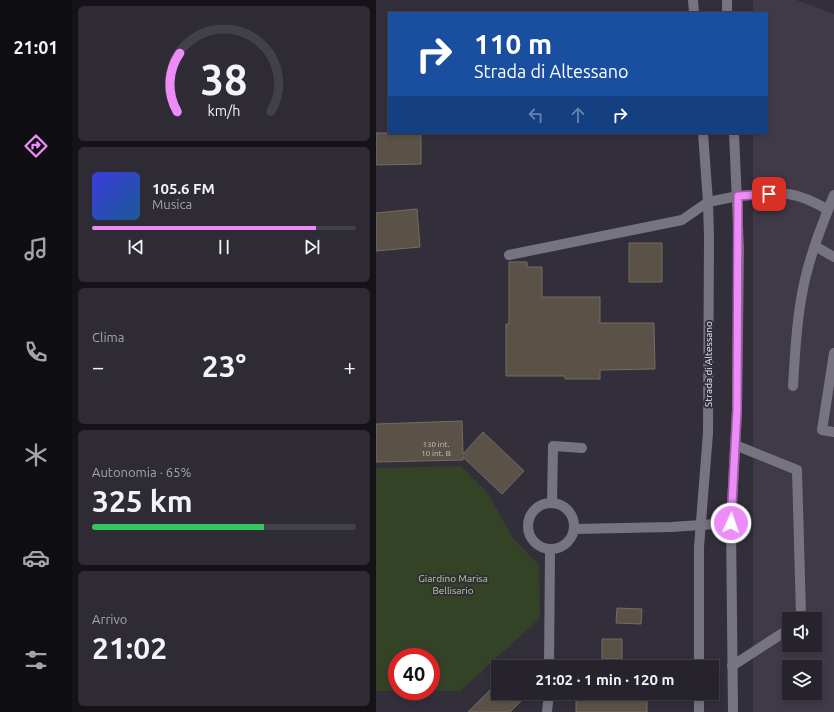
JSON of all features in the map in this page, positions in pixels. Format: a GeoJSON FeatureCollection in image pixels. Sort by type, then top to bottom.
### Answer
{"type":"FeatureCollection","features":[{"type":"Feature","properties":{"kind":"street"},"geometry":{"type":"LineString","coordinates":[[693,0],[694,12]]}},
{"type":"Feature","properties":{"kind":"street"},"geometry":{"type":"LineString","coordinates":[[727,0],[727,12]]}},
{"type":"Feature","properties":{"kind":"street","name":"Strada di Altessano"},"geometry":{"type":"LineString","coordinates":[[699,660],[700,525],[708,433],[708,202],[703,134]]}},
{"type":"Feature","properties":{"kind":"street"},"geometry":{"type":"LineString","coordinates":[[733,712],[731,523],[738,403],[738,196],[734,134]]}},
{"type":"Feature","properties":{"kind":"street"},"geometry":{"type":"LineString","coordinates":[[509,255],[682,220],[708,202],[738,196],[785,192],[808,198],[828,210]]}},
{"type":"Feature","properties":{"kind":"street"},"geometry":{"type":"LineString","coordinates":[[793,386],[796,336],[802,294],[815,246],[834,195]]}},
{"type":"Feature","properties":{"kind":"street"},"geometry":{"type":"LineString","coordinates":[[815,246],[834,257]]}},
{"type":"Feature","properties":{"kind":"street"},"geometry":{"type":"LineString","coordinates":[[834,353],[822,430],[834,432]]}},
{"type":"Feature","properties":{"kind":"street"},"geometry":{"type":"LineString","coordinates":[[735,445],[797,470],[801,612]]}},
{"type":"Feature","properties":{"kind":"street"},"geometry":{"type":"LineString","coordinates":[[552,503],[553,446],[582,448]]}},
{"type":"Feature","properties":{"kind":"street"},"geometry":{"type":"LineString","coordinates":[[552,503],[566,509],[571,514],[574,521],[574,529],[569,542],[564,546],[550,550],[537,545],[532,540],[528,526],[533,512],[545,504],[552,503]]}},
{"type":"Feature","properties":{"kind":"street"},"geometry":{"type":"LineString","coordinates":[[574,529],[731,523]]}},
{"type":"Feature","properties":{"kind":"street"},"geometry":{"type":"LineString","coordinates":[[549,660],[550,550]]}},
{"type":"Feature","properties":{"kind":"street"},"geometry":{"type":"LineString","coordinates":[[732,666],[782,634]]}},
{"type":"Feature","properties":{"kind":"street"},"geometry":{"type":"LineString","coordinates":[[548,712],[549,700]]}},
{"type":"Feature","properties":{"kind":"street"},"geometry":{"type":"LineString","coordinates":[[699,700],[699,712]]}},
{"type":"Feature","properties":{"kind":"shaded area"},"geometry":{"type":"Polygon","coordinates":[[[753,0],[796,0],[834,14],[834,712],[753,712],[753,134],[768,134],[768,12],[753,12],[753,0]]]}},
{"type":"Feature","properties":{"kind":"green space","name":"Giardino Marisa Bellisario"},"geometry":{"type":"Polygon","coordinates":[[[461,466],[487,492],[513,538],[539,565],[540,618],[494,660],[491,660],[491,663],[460,691],[440,691],[440,648],[388,648],[388,691],[376,691],[376,468],[461,466]]]}},
{"type":"Feature","properties":{"kind":"building"},"geometry":{"type":"Polygon","coordinates":[[[376,133],[421,134],[421,164],[376,165],[376,133]]]}},
{"type":"Feature","properties":{"kind":"building"},"geometry":{"type":"Polygon","coordinates":[[[417,209],[420,247],[376,251],[376,213],[417,209]]]}},
{"type":"Feature","properties":{"kind":"building"},"geometry":{"type":"Polygon","coordinates":[[[629,243],[662,243],[662,282],[629,282],[629,243]]]}},
{"type":"Feature","properties":{"kind":"building"},"geometry":{"type":"Polygon","coordinates":[[[509,262],[527,262],[527,267],[542,267],[542,297],[600,297],[600,323],[654,323],[655,369],[600,370],[600,379],[565,379],[565,376],[506,376],[506,324],[509,324],[509,262]]]}},
{"type":"Feature","properties":{"kind":"building"},"geometry":{"type":"Polygon","coordinates":[[[462,421],[463,454],[483,432],[524,471],[502,494],[463,457],[463,460],[376,462],[376,424],[462,421]]]}},
{"type":"Feature","properties":{"kind":"building"},"geometry":{"type":"Polygon","coordinates":[[[617,608],[642,609],[641,624],[616,623],[617,608]]]}},
{"type":"Feature","properties":{"kind":"building"},"geometry":{"type":"Polygon","coordinates":[[[602,639],[622,639],[622,659],[602,659],[602,639]]]}},
{"type":"Feature","properties":{"kind":"building"},"geometry":{"type":"Polygon","coordinates":[[[491,689],[491,700],[522,700],[510,712],[468,712],[491,689]]]}},
{"type":"Feature","properties":{"kind":"building"},"geometry":{"type":"Polygon","coordinates":[[[576,700],[647,700],[647,712],[576,712],[576,700]]]}},
{"type":"Feature","properties":{"kind":"route"},"geometry":{"type":"LineString","coordinates":[[731,523],[737,410],[739,249],[738,196],[769,194]]}}]}
